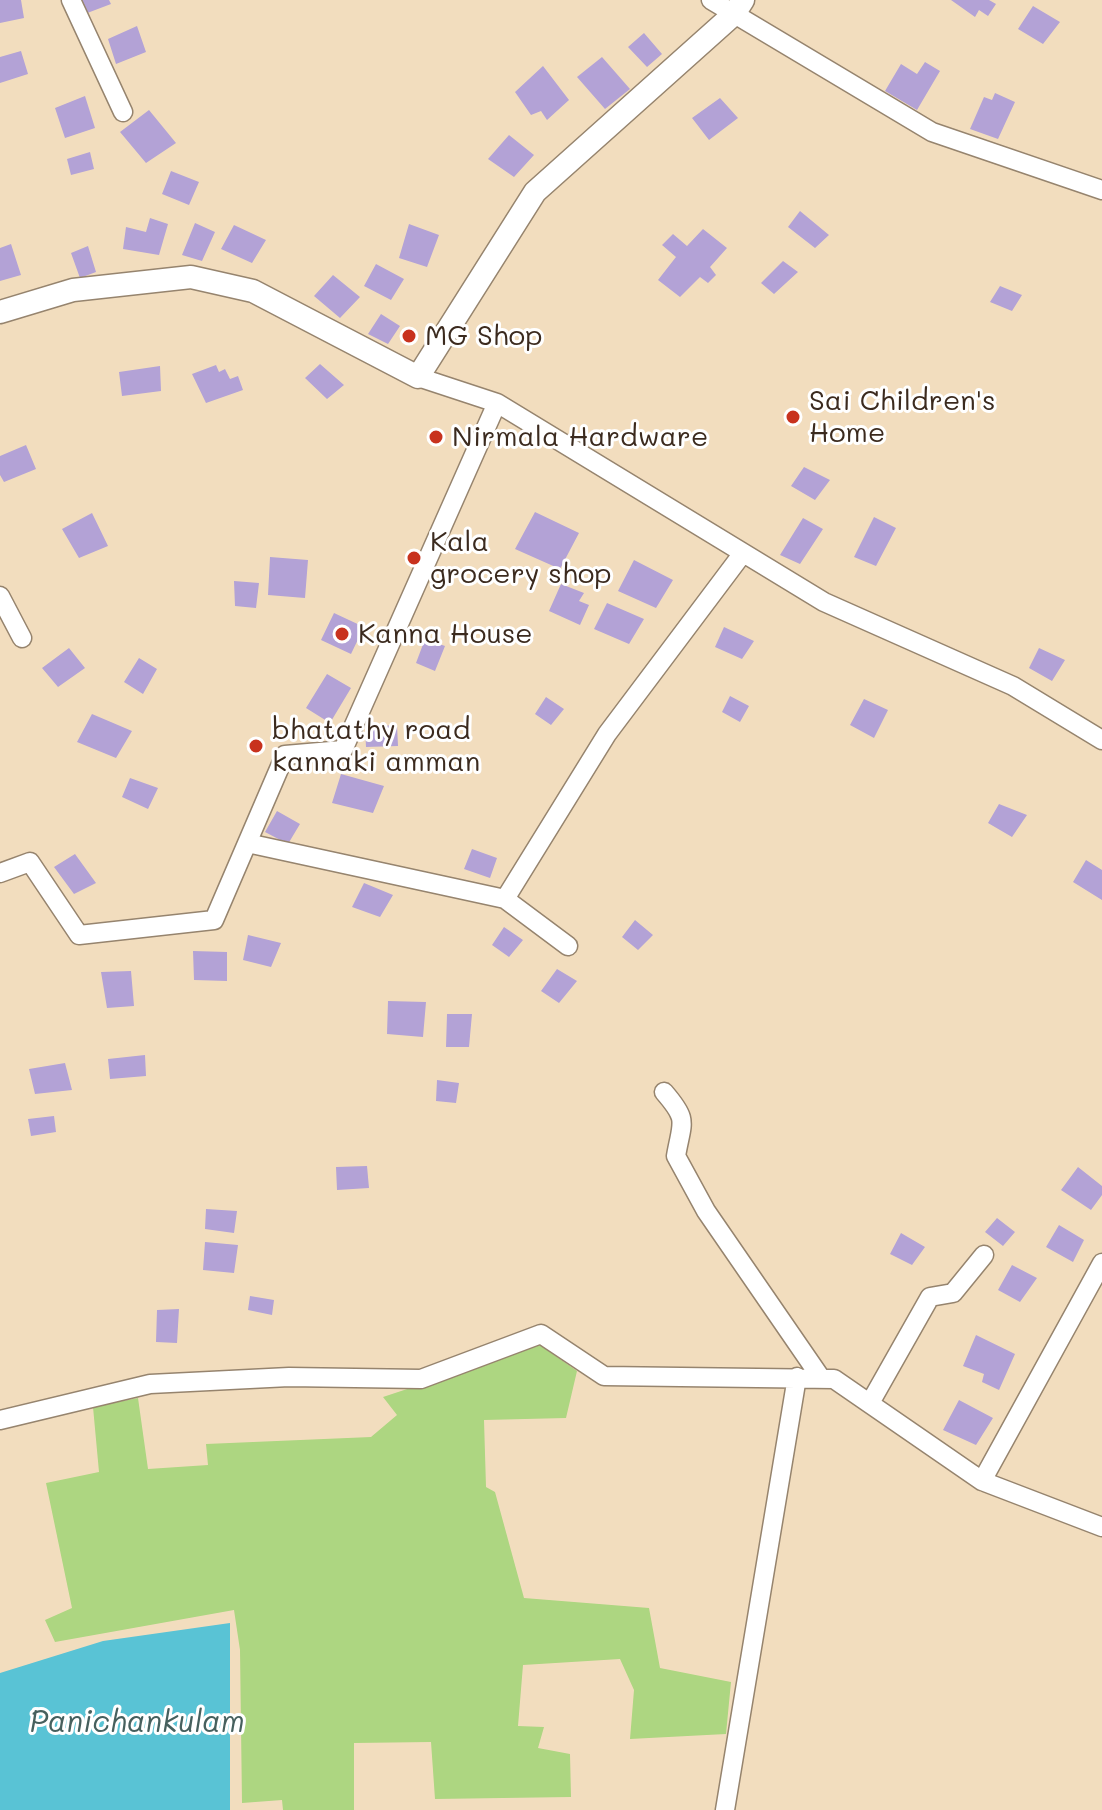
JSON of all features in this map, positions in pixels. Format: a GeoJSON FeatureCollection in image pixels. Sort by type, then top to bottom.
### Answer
{"type":"FeatureCollection","features":[{"type":"Feature","properties":{"kind":"street"},"geometry":{"type":"LineString","coordinates":[[71,0],[123,112]]}},
{"type":"Feature","properties":{"kind":"street"},"geometry":{"type":"LineString","coordinates":[[711,0],[738,7],[932,132],[1102,190]]}},
{"type":"Feature","properties":{"kind":"street"},"geometry":{"type":"LineString","coordinates":[[418,377],[535,192],[738,7]]}},
{"type":"Feature","properties":{"kind":"street"},"geometry":{"type":"LineString","coordinates":[[0,312],[73,290],[191,277],[253,291],[418,377],[497,403],[824,602],[1013,686],[1102,740]]}},
{"type":"Feature","properties":{"kind":"street"},"geometry":{"type":"LineString","coordinates":[[0,873],[30,862],[79,935],[214,920],[285,755],[343,750],[497,403]]}},
{"type":"Feature","properties":{"kind":"street"},"geometry":{"type":"LineString","coordinates":[[505,899],[607,734],[743,553]]}},
{"type":"Feature","properties":{"kind":"street"},"geometry":{"type":"LineString","coordinates":[[0,596],[22,638]]}},
{"type":"Feature","properties":{"kind":"street"},"geometry":{"type":"LineString","coordinates":[[247,843],[505,899],[568,946]]}},
{"type":"Feature","properties":{"kind":"street"},"geometry":{"type":"LineString","coordinates":[[664,1092],[682,1113],[685,1126],[676,1156],[706,1211],[821,1378]]}},
{"type":"Feature","properties":{"kind":"street"},"geometry":{"type":"LineString","coordinates":[[870,1403],[930,1297],[953,1293],[984,1255]]}},
{"type":"Feature","properties":{"kind":"street"},"geometry":{"type":"LineString","coordinates":[[982,1481],[1102,1263]]}},
{"type":"Feature","properties":{"kind":"street"},"geometry":{"type":"LineString","coordinates":[[0,1420],[150,1384],[289,1377],[421,1379],[541,1334],[604,1376],[834,1379],[982,1481],[1102,1527]]}},
{"type":"Feature","properties":{"kind":"street"},"geometry":{"type":"LineString","coordinates":[[725,1810],[797,1377]]}},
{"type":"Feature","properties":{"kind":"green space"},"geometry":{"type":"Polygon","coordinates":[[[540,1345],[577,1371],[566,1418],[484,1420],[486,1487],[495,1492],[524,1598],[649,1608],[660,1668],[731,1682],[726,1734],[630,1739],[634,1690],[620,1659],[523,1665],[518,1726],[544,1727],[538,1748],[570,1754],[571,1797],[435,1799],[431,1742],[354,1743],[354,1810],[283,1810],[282,1800],[242,1803],[240,1650],[234,1610],[55,1642],[45,1620],[72,1608],[46,1483],[99,1472],[93,1407],[138,1398],[148,1469],[208,1465],[206,1444],[371,1437],[397,1415],[383,1397],[540,1345]]]}},
{"type":"Feature","properties":{"kind":"water","name":"Panichankulam"},"geometry":{"type":"Polygon","coordinates":[[[230,1623],[230,1810],[0,1810],[0,1673],[103,1641],[230,1623]]]}},
{"type":"Feature","properties":{"kind":"building"},"geometry":{"type":"Polygon","coordinates":[[[0,0],[21,0],[24,18],[0,23],[0,0]]]}},
{"type":"Feature","properties":{"kind":"building"},"geometry":{"type":"Polygon","coordinates":[[[76,0],[109,0],[111,4],[82,15],[76,0]]]}},
{"type":"Feature","properties":{"kind":"building"},"geometry":{"type":"Polygon","coordinates":[[[951,0],[989,0],[996,4],[988,16],[979,10],[975,17],[951,0]]]}},
{"type":"Feature","properties":{"kind":"building"},"geometry":{"type":"Polygon","coordinates":[[[1033,6],[1060,22],[1043,44],[1018,29],[1033,6]]]}},
{"type":"Feature","properties":{"kind":"building"},"geometry":{"type":"Polygon","coordinates":[[[137,26],[146,52],[116,64],[108,39],[137,26]]]}},
{"type":"Feature","properties":{"kind":"building"},"geometry":{"type":"Polygon","coordinates":[[[644,33],[662,54],[647,67],[628,47],[644,33]]]}},
{"type":"Feature","properties":{"kind":"building"},"geometry":{"type":"Polygon","coordinates":[[[21,51],[28,74],[0,83],[0,57],[21,51]]]}},
{"type":"Feature","properties":{"kind":"building"},"geometry":{"type":"Polygon","coordinates":[[[602,57],[630,89],[605,109],[577,77],[602,57]]]}},
{"type":"Feature","properties":{"kind":"building"},"geometry":{"type":"Polygon","coordinates":[[[925,62],[940,71],[917,110],[885,91],[901,64],[917,74],[925,62]]]}},
{"type":"Feature","properties":{"kind":"building"},"geometry":{"type":"Polygon","coordinates":[[[543,66],[569,100],[547,120],[541,111],[531,115],[515,92],[543,66]]]}},
{"type":"Feature","properties":{"kind":"building"},"geometry":{"type":"Polygon","coordinates":[[[995,93],[1015,102],[998,139],[970,129],[984,97],[992,100],[995,93]]]}},
{"type":"Feature","properties":{"kind":"building"},"geometry":{"type":"Polygon","coordinates":[[[85,96],[95,128],[65,138],[55,108],[85,96]]]}},
{"type":"Feature","properties":{"kind":"building"},"geometry":{"type":"Polygon","coordinates":[[[720,98],[738,118],[709,140],[692,118],[720,98]]]}},
{"type":"Feature","properties":{"kind":"building"},"geometry":{"type":"Polygon","coordinates":[[[149,110],[176,143],[146,163],[120,132],[149,110]]]}},
{"type":"Feature","properties":{"kind":"building"},"geometry":{"type":"Polygon","coordinates":[[[509,135],[534,155],[514,177],[488,159],[509,135]]]}},
{"type":"Feature","properties":{"kind":"building"},"geometry":{"type":"Polygon","coordinates":[[[90,152],[94,169],[71,175],[67,159],[90,152]]]}},
{"type":"Feature","properties":{"kind":"building"},"geometry":{"type":"Polygon","coordinates":[[[171,171],[199,182],[189,205],[162,194],[171,171]]]}},
{"type":"Feature","properties":{"kind":"building"},"geometry":{"type":"Polygon","coordinates":[[[800,211],[829,235],[815,248],[788,227],[800,211]]]}},
{"type":"Feature","properties":{"kind":"building"},"geometry":{"type":"Polygon","coordinates":[[[150,218],[168,224],[159,255],[123,249],[126,227],[146,232],[150,218]]]}},
{"type":"Feature","properties":{"kind":"building"},"geometry":{"type":"Polygon","coordinates":[[[195,223],[215,232],[202,261],[182,255],[195,223]]]}},
{"type":"Feature","properties":{"kind":"building"},"geometry":{"type":"Polygon","coordinates":[[[409,224],[439,235],[427,267],[399,258],[409,224]]]}},
{"type":"Feature","properties":{"kind":"building"},"geometry":{"type":"Polygon","coordinates":[[[234,225],[266,240],[252,263],[221,249],[234,225]]]}},
{"type":"Feature","properties":{"kind":"building"},"geometry":{"type":"Polygon","coordinates":[[[703,229],[727,248],[710,267],[716,275],[708,283],[700,277],[680,297],[658,280],[676,257],[662,245],[673,234],[687,246],[703,229]]]}},
{"type":"Feature","properties":{"kind":"building"},"geometry":{"type":"Polygon","coordinates":[[[11,244],[21,275],[0,281],[0,248],[11,244]]]}},
{"type":"Feature","properties":{"kind":"building"},"geometry":{"type":"Polygon","coordinates":[[[88,246],[96,272],[80,278],[71,253],[88,246]]]}},
{"type":"Feature","properties":{"kind":"building"},"geometry":{"type":"Polygon","coordinates":[[[783,261],[798,272],[774,294],[761,283],[783,261]]]}},
{"type":"Feature","properties":{"kind":"building"},"geometry":{"type":"Polygon","coordinates":[[[376,264],[404,279],[391,300],[364,286],[376,264]]]}},
{"type":"Feature","properties":{"kind":"building"},"geometry":{"type":"Polygon","coordinates":[[[333,275],[360,297],[340,318],[314,296],[333,275]]]}},
{"type":"Feature","properties":{"kind":"building"},"geometry":{"type":"Polygon","coordinates":[[[1000,286],[1022,295],[1012,311],[990,302],[1000,286]]]}},
{"type":"Feature","properties":{"kind":"building"},"geometry":{"type":"Polygon","coordinates":[[[381,314],[400,326],[388,344],[368,334],[381,314]]]}},
{"type":"Feature","properties":{"kind":"building"},"geometry":{"type":"Polygon","coordinates":[[[320,364],[344,385],[327,399],[305,378],[320,364]]]}},
{"type":"Feature","properties":{"kind":"building"},"geometry":{"type":"Polygon","coordinates":[[[216,365],[219,372],[225,369],[230,379],[238,376],[243,390],[206,403],[192,374],[216,365]]]}},
{"type":"Feature","properties":{"kind":"building"},"geometry":{"type":"Polygon","coordinates":[[[160,366],[161,391],[122,396],[119,372],[160,366]]]}},
{"type":"Feature","properties":{"kind":"building"},"geometry":{"type":"Polygon","coordinates":[[[26,445],[36,469],[4,482],[0,475],[0,456],[26,445]]]}},
{"type":"Feature","properties":{"kind":"building"},"geometry":{"type":"Polygon","coordinates":[[[804,467],[830,480],[815,500],[791,486],[804,467]]]}},
{"type":"Feature","properties":{"kind":"building"},"geometry":{"type":"Polygon","coordinates":[[[535,512],[579,533],[560,569],[515,549],[535,512]]]}},
{"type":"Feature","properties":{"kind":"building"},"geometry":{"type":"Polygon","coordinates":[[[92,513],[108,546],[79,558],[62,529],[92,513]]]}},
{"type":"Feature","properties":{"kind":"building"},"geometry":{"type":"Polygon","coordinates":[[[874,517],[896,528],[876,566],[854,557],[874,517]]]}},
{"type":"Feature","properties":{"kind":"building"},"geometry":{"type":"Polygon","coordinates":[[[803,518],[823,529],[800,564],[780,555],[803,518]]]}},
{"type":"Feature","properties":{"kind":"building"},"geometry":{"type":"Polygon","coordinates":[[[270,557],[308,560],[305,598],[268,595],[270,557]]]}},
{"type":"Feature","properties":{"kind":"building"},"geometry":{"type":"Polygon","coordinates":[[[634,560],[673,580],[656,608],[618,591],[634,560]]]}},
{"type":"Feature","properties":{"kind":"building"},"geometry":{"type":"Polygon","coordinates":[[[234,581],[259,583],[256,608],[235,606],[234,581]]]}},
{"type":"Feature","properties":{"kind":"building"},"geometry":{"type":"Polygon","coordinates":[[[561,584],[584,593],[579,601],[589,605],[580,625],[549,611],[561,584]]]}},
{"type":"Feature","properties":{"kind":"building"},"geometry":{"type":"Polygon","coordinates":[[[607,603],[644,619],[629,644],[594,629],[607,603]]]}},
{"type":"Feature","properties":{"kind":"building","name":"Kanna House"},"geometry":{"type":"Polygon","coordinates":[[[334,613],[364,627],[351,654],[321,640],[334,613]]]}},
{"type":"Feature","properties":{"kind":"building"},"geometry":{"type":"Polygon","coordinates":[[[724,627],[754,641],[742,659],[715,647],[724,627]]]}},
{"type":"Feature","properties":{"kind":"building"},"geometry":{"type":"Polygon","coordinates":[[[425,639],[445,646],[435,671],[416,663],[425,639]]]}},
{"type":"Feature","properties":{"kind":"building"},"geometry":{"type":"Polygon","coordinates":[[[69,648],[85,668],[58,687],[42,668],[69,648]]]}},
{"type":"Feature","properties":{"kind":"building"},"geometry":{"type":"Polygon","coordinates":[[[1039,648],[1065,660],[1052,681],[1029,668],[1039,648]]]}},
{"type":"Feature","properties":{"kind":"building"},"geometry":{"type":"Polygon","coordinates":[[[139,658],[157,669],[143,694],[124,682],[139,658]]]}},
{"type":"Feature","properties":{"kind":"building"},"geometry":{"type":"Polygon","coordinates":[[[327,674],[351,688],[330,723],[306,708],[327,674]]]}},
{"type":"Feature","properties":{"kind":"building"},"geometry":{"type":"Polygon","coordinates":[[[730,696],[749,706],[740,722],[722,712],[730,696]]]}},
{"type":"Feature","properties":{"kind":"building"},"geometry":{"type":"Polygon","coordinates":[[[546,697],[564,709],[551,725],[535,714],[546,697]]]}},
{"type":"Feature","properties":{"kind":"building"},"geometry":{"type":"Polygon","coordinates":[[[864,699],[888,710],[874,738],[850,725],[864,699]]]}},
{"type":"Feature","properties":{"kind":"building"},"geometry":{"type":"Polygon","coordinates":[[[92,714],[132,731],[116,758],[77,742],[92,714]]]}},
{"type":"Feature","properties":{"kind":"building"},"geometry":{"type":"Polygon","coordinates":[[[397,725],[398,746],[366,747],[365,727],[397,725]]]}},
{"type":"Feature","properties":{"kind":"building"},"geometry":{"type":"Polygon","coordinates":[[[341,774],[384,786],[373,813],[332,803],[341,774]]]}},
{"type":"Feature","properties":{"kind":"building"},"geometry":{"type":"Polygon","coordinates":[[[130,778],[158,788],[148,809],[122,797],[130,778]]]}},
{"type":"Feature","properties":{"kind":"building"},"geometry":{"type":"Polygon","coordinates":[[[999,804],[1027,815],[1012,837],[988,823],[999,804]]]}},
{"type":"Feature","properties":{"kind":"building"},"geometry":{"type":"Polygon","coordinates":[[[277,811],[300,824],[288,844],[265,832],[277,811]]]}},
{"type":"Feature","properties":{"kind":"building"},"geometry":{"type":"Polygon","coordinates":[[[472,849],[497,858],[490,878],[464,869],[472,849]]]}},
{"type":"Feature","properties":{"kind":"building"},"geometry":{"type":"Polygon","coordinates":[[[75,854],[96,883],[74,894],[54,867],[75,854]]]}},
{"type":"Feature","properties":{"kind":"building"},"geometry":{"type":"Polygon","coordinates":[[[1086,860],[1102,870],[1102,900],[1073,882],[1086,860]]]}},
{"type":"Feature","properties":{"kind":"building"},"geometry":{"type":"Polygon","coordinates":[[[364,883],[393,895],[380,917],[352,907],[364,883]]]}},
{"type":"Feature","properties":{"kind":"building"},"geometry":{"type":"Polygon","coordinates":[[[635,920],[653,935],[638,950],[622,937],[635,920]]]}},
{"type":"Feature","properties":{"kind":"building"},"geometry":{"type":"Polygon","coordinates":[[[504,927],[523,940],[509,957],[492,945],[504,927]]]}},
{"type":"Feature","properties":{"kind":"building"},"geometry":{"type":"Polygon","coordinates":[[[248,935],[281,943],[271,967],[243,960],[248,935]]]}},
{"type":"Feature","properties":{"kind":"building"},"geometry":{"type":"Polygon","coordinates":[[[193,951],[227,952],[227,981],[194,980],[193,951]]]}},
{"type":"Feature","properties":{"kind":"building"},"geometry":{"type":"Polygon","coordinates":[[[557,969],[577,981],[559,1003],[541,991],[557,969]]]}},
{"type":"Feature","properties":{"kind":"building"},"geometry":{"type":"Polygon","coordinates":[[[131,971],[134,1006],[107,1008],[101,972],[131,971]]]}},
{"type":"Feature","properties":{"kind":"building"},"geometry":{"type":"Polygon","coordinates":[[[388,1001],[426,1002],[423,1037],[387,1034],[388,1001]]]}},
{"type":"Feature","properties":{"kind":"building"},"geometry":{"type":"Polygon","coordinates":[[[447,1014],[472,1014],[469,1047],[446,1047],[447,1014]]]}},
{"type":"Feature","properties":{"kind":"building"},"geometry":{"type":"Polygon","coordinates":[[[145,1055],[146,1076],[110,1079],[108,1059],[145,1055]]]}},
{"type":"Feature","properties":{"kind":"building"},"geometry":{"type":"Polygon","coordinates":[[[65,1063],[72,1090],[35,1094],[29,1069],[65,1063]]]}},
{"type":"Feature","properties":{"kind":"building"},"geometry":{"type":"Polygon","coordinates":[[[437,1080],[459,1083],[456,1103],[436,1101],[437,1080]]]}},
{"type":"Feature","properties":{"kind":"building"},"geometry":{"type":"Polygon","coordinates":[[[54,1116],[56,1132],[31,1136],[28,1119],[54,1116]]]}},
{"type":"Feature","properties":{"kind":"building"},"geometry":{"type":"Polygon","coordinates":[[[367,1166],[369,1188],[337,1190],[336,1167],[367,1166]]]}},
{"type":"Feature","properties":{"kind":"building"},"geometry":{"type":"Polygon","coordinates":[[[1078,1167],[1102,1186],[1102,1195],[1091,1210],[1061,1190],[1078,1167]]]}},
{"type":"Feature","properties":{"kind":"building"},"geometry":{"type":"Polygon","coordinates":[[[206,1209],[237,1211],[234,1233],[205,1229],[206,1209]]]}},
{"type":"Feature","properties":{"kind":"building"},"geometry":{"type":"Polygon","coordinates":[[[997,1218],[1015,1232],[1003,1246],[985,1232],[997,1218]]]}},
{"type":"Feature","properties":{"kind":"building"},"geometry":{"type":"Polygon","coordinates":[[[1059,1225],[1084,1240],[1073,1262],[1046,1247],[1059,1225]]]}},
{"type":"Feature","properties":{"kind":"building"},"geometry":{"type":"Polygon","coordinates":[[[901,1233],[925,1247],[912,1265],[890,1254],[901,1233]]]}},
{"type":"Feature","properties":{"kind":"building"},"geometry":{"type":"Polygon","coordinates":[[[205,1242],[238,1245],[234,1273],[203,1270],[205,1242]]]}},
{"type":"Feature","properties":{"kind":"building"},"geometry":{"type":"Polygon","coordinates":[[[1012,1265],[1037,1278],[1020,1302],[998,1290],[1012,1265]]]}},
{"type":"Feature","properties":{"kind":"building"},"geometry":{"type":"Polygon","coordinates":[[[250,1296],[274,1300],[272,1315],[248,1310],[250,1296]]]}},
{"type":"Feature","properties":{"kind":"building"},"geometry":{"type":"Polygon","coordinates":[[[179,1309],[177,1343],[156,1342],[157,1310],[179,1309]]]}},
{"type":"Feature","properties":{"kind":"building"},"geometry":{"type":"Polygon","coordinates":[[[976,1335],[1015,1354],[999,1390],[982,1382],[984,1374],[963,1366],[976,1335]]]}},
{"type":"Feature","properties":{"kind":"building"},"geometry":{"type":"Polygon","coordinates":[[[959,1400],[993,1418],[976,1445],[943,1430],[959,1400]]]}},
{"type":"Feature","properties":{"kind":"place","name":"MG Shop"},"geometry":{"type":"Point","coordinates":[409,336]}},
{"type":"Feature","properties":{"kind":"place","name":"Sai Children's Home"},"geometry":{"type":"Point","coordinates":[793,417]}},
{"type":"Feature","properties":{"kind":"place","name":"Nirmala Hardware"},"geometry":{"type":"Point","coordinates":[436,437]}},
{"type":"Feature","properties":{"kind":"place","name":"Kala grocery shop"},"geometry":{"type":"Point","coordinates":[414,558]}},
{"type":"Feature","properties":{"kind":"place","name":"Kanna House"},"geometry":{"type":"Point","coordinates":[342,634]}},
{"type":"Feature","properties":{"kind":"place","name":"bhatathy road kannaki amman"},"geometry":{"type":"Point","coordinates":[256,746]}}]}
